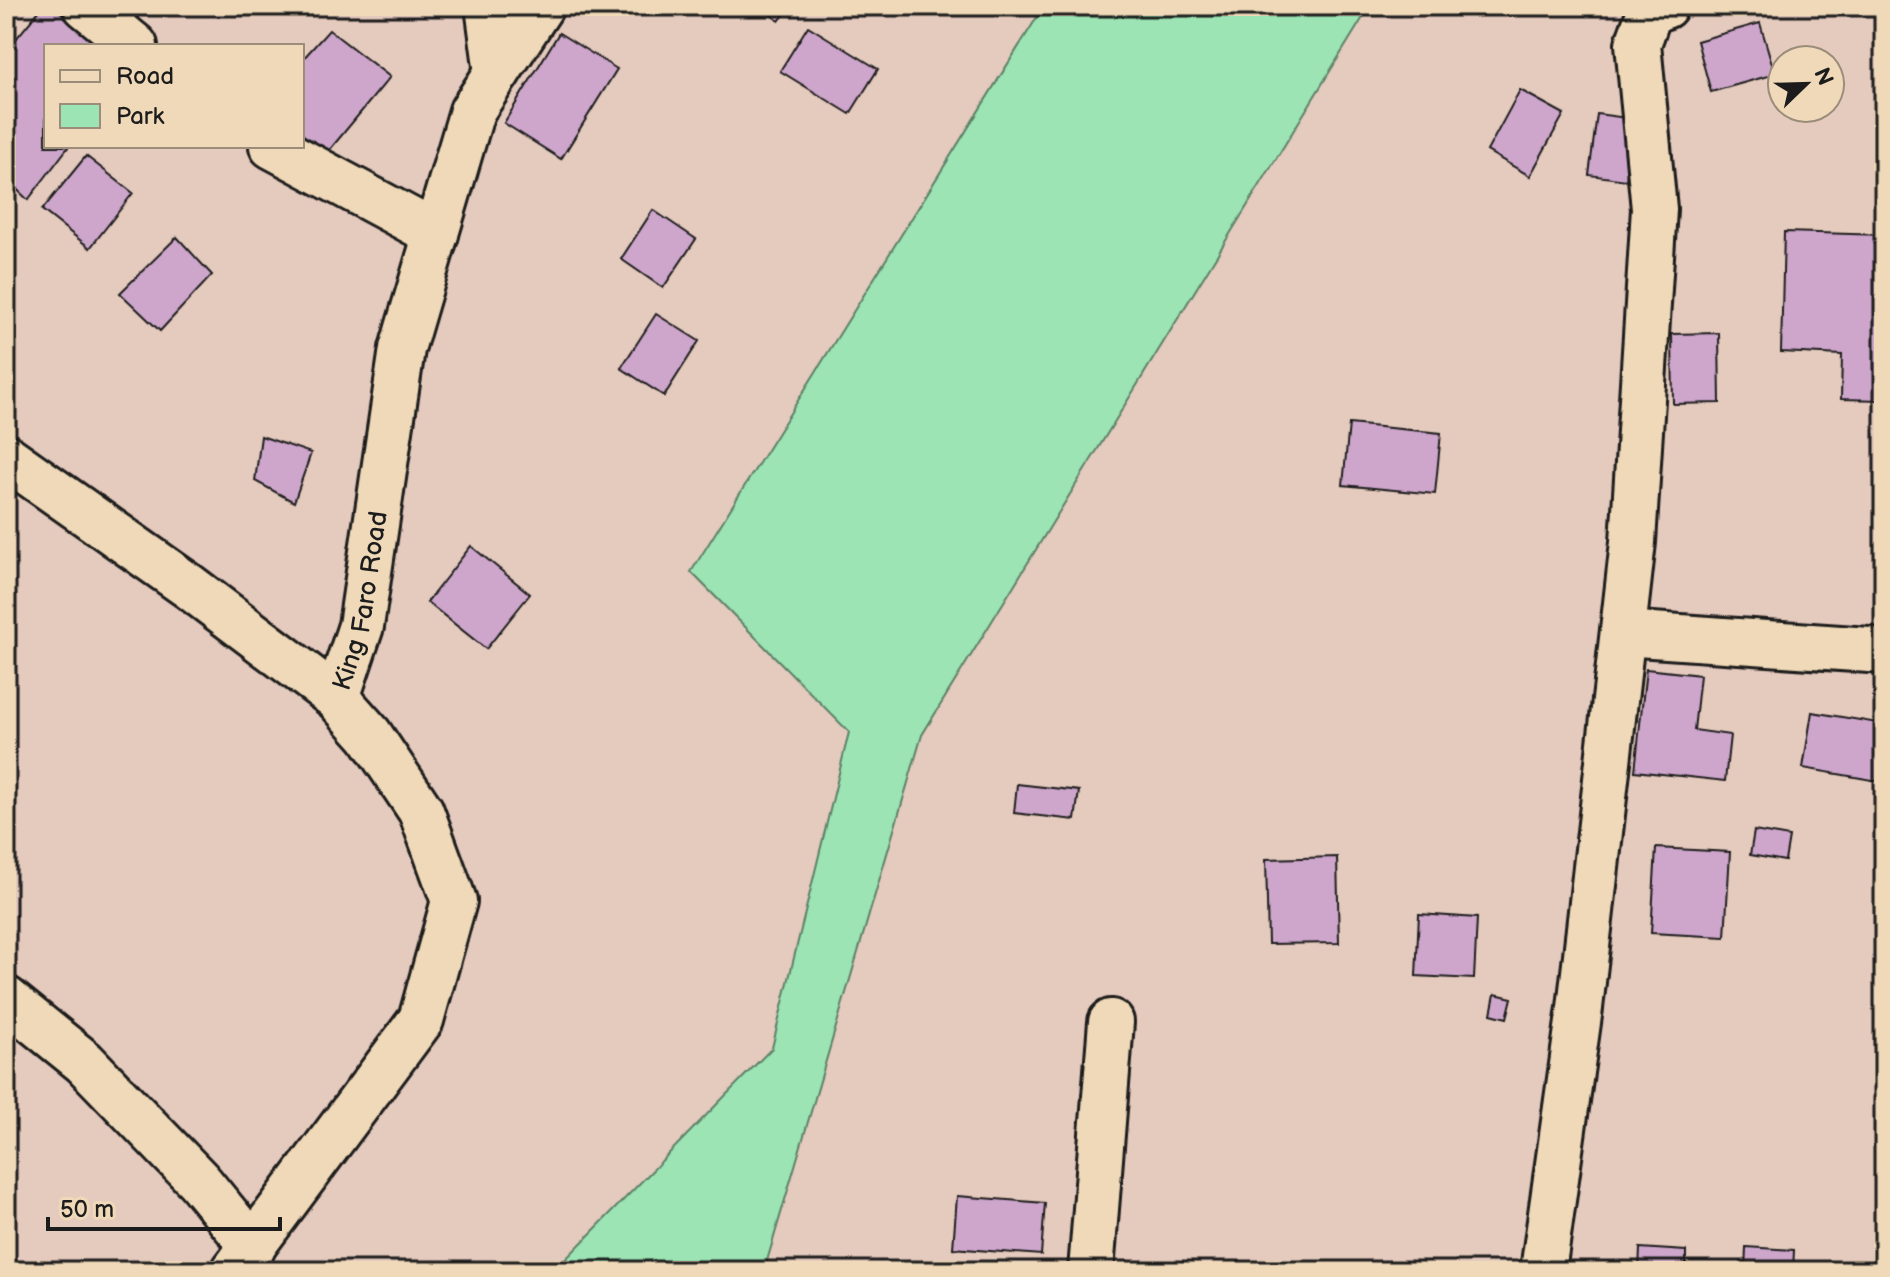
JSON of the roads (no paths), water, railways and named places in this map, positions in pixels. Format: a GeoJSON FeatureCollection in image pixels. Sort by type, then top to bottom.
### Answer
{"type":"FeatureCollection","features":[{"type":"Feature","properties":{"kind":"street"},"geometry":{"type":"LineString","coordinates":[[86,6],[133,44]]}},
{"type":"Feature","properties":{"kind":"street"},"geometry":{"type":"LineString","coordinates":[[488,6],[497,73]]}},
{"type":"Feature","properties":{"kind":"street","name":"King Faro Road"},"geometry":{"type":"LineString","coordinates":[[244,1259],[421,1020],[454,901],[421,811],[370,735],[337,698],[361,626],[402,349],[472,111],[541,6]]}},
{"type":"Feature","properties":{"kind":"street"},"geometry":{"type":"LineString","coordinates":[[1543,1271],[1580,1008],[1633,542],[1654,209],[1638,44],[1650,11],[1665,6]]}},
{"type":"Feature","properties":{"kind":"street"},"geometry":{"type":"LineString","coordinates":[[276,148],[436,234]]}},
{"type":"Feature","properties":{"kind":"street"},"geometry":{"type":"LineString","coordinates":[[6,457],[190,587],[337,698]]}},
{"type":"Feature","properties":{"kind":"street"},"geometry":{"type":"LineString","coordinates":[[1623,633],[1884,651]]}},
{"type":"Feature","properties":{"kind":"street"},"geometry":{"type":"LineString","coordinates":[[6,999],[84,1062],[199,1181],[244,1259]]}},
{"type":"Feature","properties":{"kind":"street"},"geometry":{"type":"LineString","coordinates":[[1091,1271],[1111,1022]]}}]}
